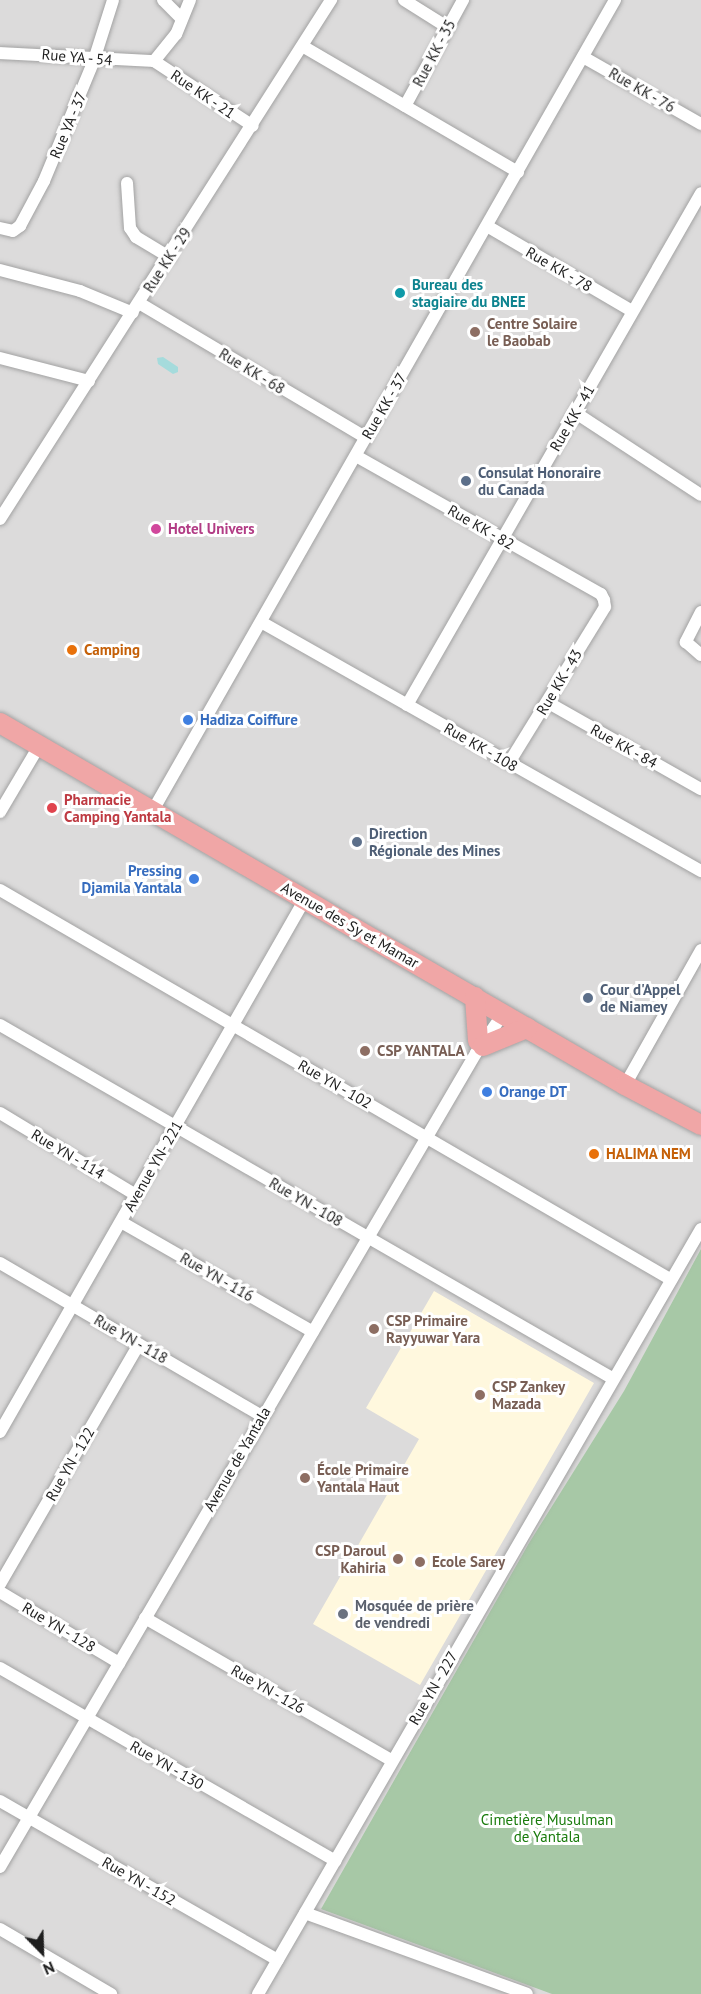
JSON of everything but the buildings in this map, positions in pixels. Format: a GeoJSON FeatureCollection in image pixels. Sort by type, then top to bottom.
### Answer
{"type":"FeatureCollection","features":[{"type":"Feature","properties":{"kind":"highway","name":"Avenue des Sy et Mamar"},"geometry":{"type":"LineString","coordinates":[[0,723],[625,1085],[701,1125]]}},
{"type":"Feature","properties":{"kind":"highway"},"geometry":{"type":"LineString","coordinates":[[475,997],[479,1046],[527,1028]]}},
{"type":"Feature","properties":{"kind":"street","name":"Rue YA - 37"},"geometry":{"type":"LineString","coordinates":[[0,228],[13,231],[20,226],[44,181],[94,60],[113,0]]}},
{"type":"Feature","properties":{"kind":"street"},"geometry":{"type":"LineString","coordinates":[[163,0],[181,18]]}},
{"type":"Feature","properties":{"kind":"street","name":"Rue KK - 21"},"geometry":{"type":"LineString","coordinates":[[190,0],[176,34],[154,61],[253,126]]}},
{"type":"Feature","properties":{"kind":"street","name":"Rue KK - 29"},"geometry":{"type":"LineString","coordinates":[[0,519],[304,47],[331,0]]}},
{"type":"Feature","properties":{"kind":"street"},"geometry":{"type":"LineString","coordinates":[[404,0],[447,27]]}},
{"type":"Feature","properties":{"kind":"street","name":"Rue KK - 35"},"geometry":{"type":"LineString","coordinates":[[405,106],[463,0]]}},
{"type":"Feature","properties":{"kind":"street","name":"Rue KK - 37"},"geometry":{"type":"LineString","coordinates":[[152,812],[615,0]]}},
{"type":"Feature","properties":{"kind":"street"},"geometry":{"type":"LineString","coordinates":[[304,47],[518,172]]}},
{"type":"Feature","properties":{"kind":"street","name":"Rue YA - 54"},"geometry":{"type":"LineString","coordinates":[[0,53],[94,60],[154,61]]}},
{"type":"Feature","properties":{"kind":"street","name":"Rue KK - 76"},"geometry":{"type":"LineString","coordinates":[[583,57],[701,124]]}},
{"type":"Feature","properties":{"kind":"street"},"geometry":{"type":"LineString","coordinates":[[127,183],[130,228],[136,237],[169,257]]}},
{"type":"Feature","properties":{"kind":"street","name":"Rue KK - 41"},"geometry":{"type":"LineString","coordinates":[[407,705],[701,193]]}},
{"type":"Feature","properties":{"kind":"street","name":"Rue KK - 78"},"geometry":{"type":"LineString","coordinates":[[487,226],[632,311]]}},
{"type":"Feature","properties":{"kind":"street","name":"Rue KK - 68"},"geometry":{"type":"LineString","coordinates":[[0,270],[136,308],[366,438]]}},
{"type":"Feature","properties":{"kind":"street"},"geometry":{"type":"LineString","coordinates":[[0,358],[89,381]]}},
{"type":"Feature","properties":{"kind":"street"},"geometry":{"type":"LineString","coordinates":[[576,413],[701,495]]}},
{"type":"Feature","properties":{"kind":"street","name":"Rue KK - 82"},"geometry":{"type":"LineString","coordinates":[[356,456],[601,594],[604,600]]}},
{"type":"Feature","properties":{"kind":"street","name":"Rue KK - 43"},"geometry":{"type":"LineString","coordinates":[[509,763],[605,607],[604,600]]}},
{"type":"Feature","properties":{"kind":"street"},"geometry":{"type":"LineString","coordinates":[[701,612],[686,642],[701,655]]}},
{"type":"Feature","properties":{"kind":"street","name":"Rue KK - 108"},"geometry":{"type":"LineString","coordinates":[[261,622],[701,871]]}},
{"type":"Feature","properties":{"kind":"street","name":"Rue KK - 84"},"geometry":{"type":"LineString","coordinates":[[547,702],[701,789]]}},
{"type":"Feature","properties":{"kind":"street"},"geometry":{"type":"LineString","coordinates":[[0,812],[39,746]]}},
{"type":"Feature","properties":{"kind":"street","name":"Rue YN - 102"},"geometry":{"type":"LineString","coordinates":[[0,890],[670,1279]]}},
{"type":"Feature","properties":{"kind":"street","name":"Avenue YN- 221"},"geometry":{"type":"LineString","coordinates":[[0,1432],[305,899]]}},
{"type":"Feature","properties":{"kind":"street"},"geometry":{"type":"LineString","coordinates":[[625,1085],[701,950]]}},
{"type":"Feature","properties":{"kind":"street","name":"Avenue de Yantala"},"geometry":{"type":"LineString","coordinates":[[0,1866],[500,1012]]}},
{"type":"Feature","properties":{"kind":"street","name":"Rue YN - 108"},"geometry":{"type":"LineString","coordinates":[[0,1025],[612,1378]]}},
{"type":"Feature","properties":{"kind":"street","name":"Rue YN - 114"},"geometry":{"type":"LineString","coordinates":[[0,1113],[136,1195]]}},
{"type":"Feature","properties":{"kind":"street","name":"Rue YN - 116"},"geometry":{"type":"LineString","coordinates":[[121,1222],[313,1332]]}},
{"type":"Feature","properties":{"kind":"street","name":"Rue YN - 227"},"geometry":{"type":"LineString","coordinates":[[259,1994],[391,1760],[701,1228]]}},
{"type":"Feature","properties":{"kind":"street","name":"Rue YN - 118"},"geometry":{"type":"LineString","coordinates":[[0,1263],[262,1416]]}},
{"type":"Feature","properties":{"kind":"street","name":"Rue YN - 122"},"geometry":{"type":"LineString","coordinates":[[0,1584],[139,1344]]}},
{"type":"Feature","properties":{"kind":"street","name":"Rue YN - 128"},"geometry":{"type":"LineString","coordinates":[[0,1592],[119,1663]]}},
{"type":"Feature","properties":{"kind":"street","name":"Rue YN - 126"},"geometry":{"type":"LineString","coordinates":[[145,1618],[391,1760]]}},
{"type":"Feature","properties":{"kind":"street","name":"Rue YN - 130"},"geometry":{"type":"LineString","coordinates":[[0,1668],[335,1861]]}},
{"type":"Feature","properties":{"kind":"street","name":"Rue YN - 152"},"geometry":{"type":"LineString","coordinates":[[0,1801],[278,1960]]}},
{"type":"Feature","properties":{"kind":"street"},"geometry":{"type":"LineString","coordinates":[[305,1913],[527,1994]]}},
{"type":"Feature","properties":{"kind":"street"},"geometry":{"type":"LineString","coordinates":[[0,1929],[111,1994]]}},
{"type":"Feature","properties":{"kind":"shaded area"},"geometry":{"type":"Polygon","coordinates":[[[0,0],[701,0],[701,1994],[0,1994],[0,0]]]}},
{"type":"Feature","properties":{"kind":"shaded area"},"geometry":{"type":"Polygon","coordinates":[[[434,1291],[594,1383],[420,1685],[313,1624],[419,1439],[366,1408],[434,1291]]]}},
{"type":"Feature","properties":{"kind":"green space","name":"Cimetière Musulman de Yantala"},"geometry":{"type":"Polygon","coordinates":[[[701,1249],[701,1994],[552,1994],[321,1909],[529,1543],[624,1391],[701,1249]]]}},
{"type":"Feature","properties":{"kind":"water"},"geometry":{"type":"Polygon","coordinates":[[[163,357],[178,367],[178,372],[173,374],[158,364],[157,358],[163,357]]]}},
{"type":"Feature","properties":{"kind":"place","name":"Bureau des stagiaire du BNEE"},"geometry":{"type":"Point","coordinates":[400,293]}},
{"type":"Feature","properties":{"kind":"place","name":"Centre Solaire le Baobab"},"geometry":{"type":"Point","coordinates":[475,332]}},
{"type":"Feature","properties":{"kind":"place","name":"Consulat Honoraire du Canada"},"geometry":{"type":"Point","coordinates":[466,481]}},
{"type":"Feature","properties":{"kind":"place","name":"Hotel Univers"},"geometry":{"type":"Point","coordinates":[156,529]}},
{"type":"Feature","properties":{"kind":"place","name":"Camping"},"geometry":{"type":"Point","coordinates":[72,650]}},
{"type":"Feature","properties":{"kind":"place","name":"Hadiza Coiffure"},"geometry":{"type":"Point","coordinates":[188,720]}},
{"type":"Feature","properties":{"kind":"place","name":"Pharmacie Camping Yantala"},"geometry":{"type":"Point","coordinates":[52,808]}},
{"type":"Feature","properties":{"kind":"place","name":"Direction Régionale des Mines"},"geometry":{"type":"Point","coordinates":[357,842]}},
{"type":"Feature","properties":{"kind":"place","name":"Pressing Djamila Yantala"},"geometry":{"type":"Point","coordinates":[194,879]}},
{"type":"Feature","properties":{"kind":"place","name":"Cour d'Appel de Niamey"},"geometry":{"type":"Point","coordinates":[588,998]}},
{"type":"Feature","properties":{"kind":"place","name":"CSP YANTALA"},"geometry":{"type":"Point","coordinates":[365,1051]}},
{"type":"Feature","properties":{"kind":"place","name":"Orange DT"},"geometry":{"type":"Point","coordinates":[487,1092]}},
{"type":"Feature","properties":{"kind":"place","name":"HALIMA NEM"},"geometry":{"type":"Point","coordinates":[594,1154]}},
{"type":"Feature","properties":{"kind":"place","name":"CSP Primaire Rayyuwar Yara"},"geometry":{"type":"Point","coordinates":[374,1329]}},
{"type":"Feature","properties":{"kind":"place","name":"CSP Zankey Mazada"},"geometry":{"type":"Point","coordinates":[480,1395]}},
{"type":"Feature","properties":{"kind":"place","name":"École Primaire Yantala Haut"},"geometry":{"type":"Point","coordinates":[305,1478]}},
{"type":"Feature","properties":{"kind":"place","name":"CSP Daroul Kahiria"},"geometry":{"type":"Point","coordinates":[398,1559]}},
{"type":"Feature","properties":{"kind":"place","name":"Ecole Sarey"},"geometry":{"type":"Point","coordinates":[420,1562]}},
{"type":"Feature","properties":{"kind":"place","name":"Mosquée de prière de vendredi"},"geometry":{"type":"Point","coordinates":[343,1614]}}]}
